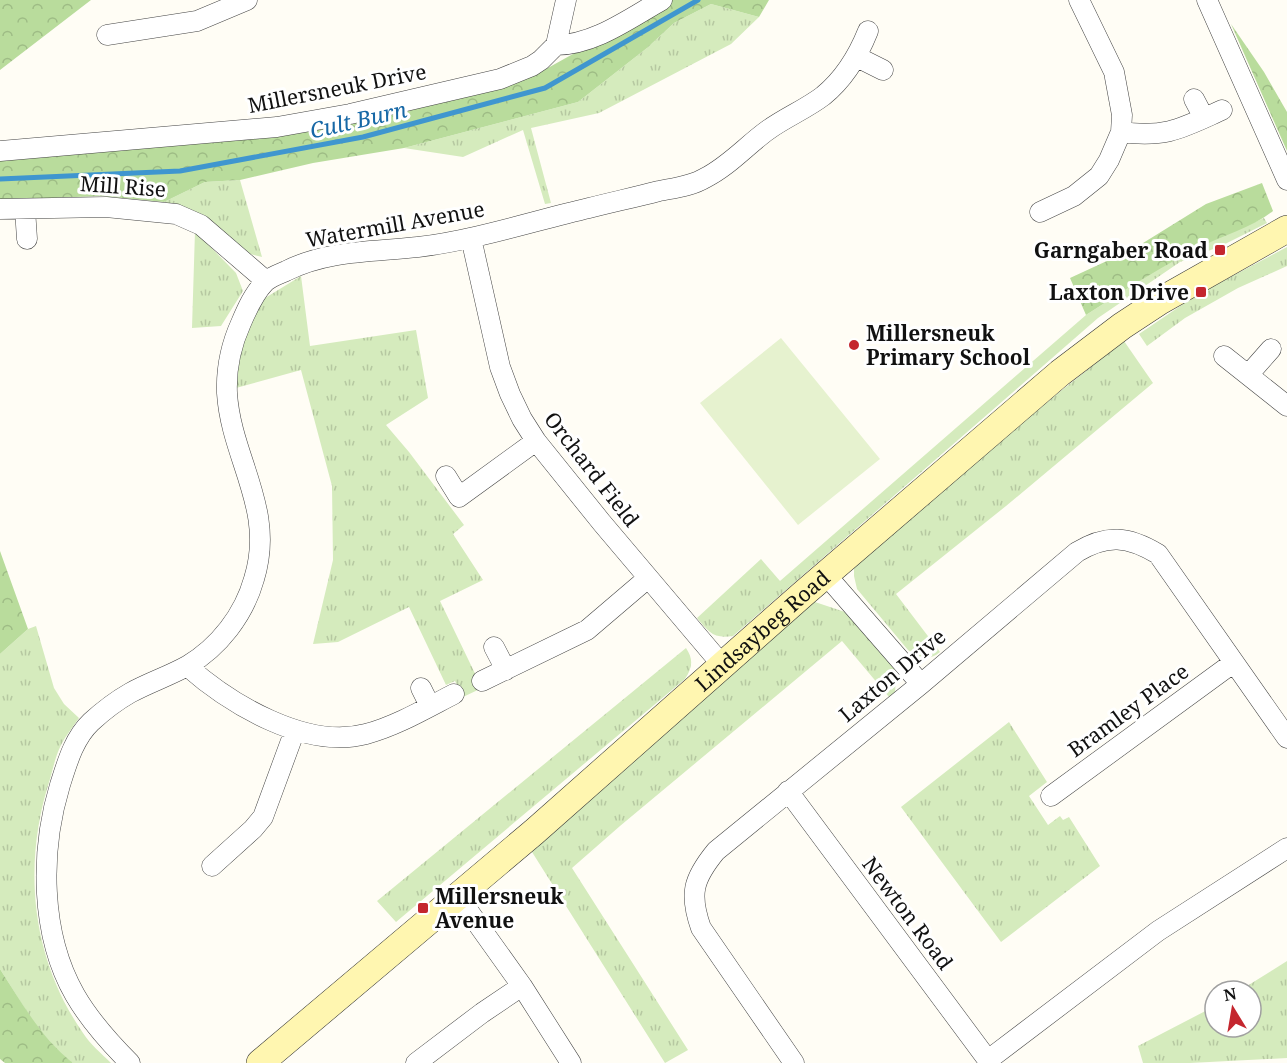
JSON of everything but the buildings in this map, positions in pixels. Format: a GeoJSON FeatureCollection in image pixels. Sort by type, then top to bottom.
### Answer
{"type":"FeatureCollection","features":[{"type":"Feature","properties":{"kind":"main road","name":"Lindsaybeg Road"},"geometry":{"type":"LineString","coordinates":[[260,1063],[534,832],[1051,380],[1122,326],[1215,269],[1287,229]]}},
{"type":"Feature","properties":{"kind":"street"},"geometry":{"type":"LineString","coordinates":[[107,35],[196,21],[247,0]]}},
{"type":"Feature","properties":{"kind":"street"},"geometry":{"type":"LineString","coordinates":[[566,0],[556,45],[570,45],[585,41],[662,0]]}},
{"type":"Feature","properties":{"kind":"street"},"geometry":{"type":"LineString","coordinates":[[1040,212],[1074,196],[1099,176],[1122,132],[1122,115],[1114,72],[1079,0]]}},
{"type":"Feature","properties":{"kind":"street"},"geometry":{"type":"LineString","coordinates":[[1213,2],[1287,180]]}},
{"type":"Feature","properties":{"kind":"street","name":"Watermill Avenue"},"geometry":{"type":"LineString","coordinates":[[130,1063],[105,1039],[90,1018],[75,996],[60,962],[53,933],[47,886],[48,848],[53,808],[66,764],[78,738],[88,724],[129,693],[187,666],[207,651],[241,612],[252,587],[259,564],[261,535],[256,501],[230,414],[227,391],[228,362],[234,339],[247,307],[266,281],[319,257],[421,247],[471,238],[702,180],[768,130],[823,95],[857,57],[868,31]]}},
{"type":"Feature","properties":{"kind":"street","name":"Millersneuk Drive"},"geometry":{"type":"LineString","coordinates":[[0,151],[277,127],[350,114],[500,79],[532,66],[556,45]]}},
{"type":"Feature","properties":{"kind":"street"},"geometry":{"type":"LineString","coordinates":[[857,57],[883,70]]}},
{"type":"Feature","properties":{"kind":"street"},"geometry":{"type":"LineString","coordinates":[[1122,132],[1161,134],[1213,114],[1194,99]]}},
{"type":"Feature","properties":{"kind":"street","name":"Mill Rise"},"geometry":{"type":"LineString","coordinates":[[0,209],[106,207],[176,214],[201,225],[266,281]]}},
{"type":"Feature","properties":{"kind":"street"},"geometry":{"type":"LineString","coordinates":[[25,209],[27,239]]}},
{"type":"Feature","properties":{"kind":"street","name":"Orchard Field"},"geometry":{"type":"LineString","coordinates":[[471,238],[504,380],[522,419],[536,441],[723,666]]}},
{"type":"Feature","properties":{"kind":"street"},"geometry":{"type":"LineString","coordinates":[[1249,374],[1271,349]]}},
{"type":"Feature","properties":{"kind":"street"},"geometry":{"type":"LineString","coordinates":[[1224,356],[1287,406]]}},
{"type":"Feature","properties":{"kind":"street"},"geometry":{"type":"LineString","coordinates":[[446,476],[459,497],[536,441]]}},
{"type":"Feature","properties":{"kind":"street","name":"Laxton Drive"},"geometry":{"type":"LineString","coordinates":[[794,1063],[701,928],[694,900],[698,875],[716,851],[921,684],[1077,552],[1091,543],[1111,539],[1128,540],[1143,545],[1158,554],[1287,738]]}},
{"type":"Feature","properties":{"kind":"street"},"geometry":{"type":"LineString","coordinates":[[826,575],[921,684]]}},
{"type":"Feature","properties":{"kind":"street"},"geometry":{"type":"LineString","coordinates":[[482,681],[587,630],[648,578]]}},
{"type":"Feature","properties":{"kind":"street"},"geometry":{"type":"LineString","coordinates":[[494,647],[506,670]]}},
{"type":"Feature","properties":{"kind":"street","name":"Bramley Place"},"geometry":{"type":"LineString","coordinates":[[1051,796],[1233,663]]}},
{"type":"Feature","properties":{"kind":"street"},"geometry":{"type":"LineString","coordinates":[[187,666],[226,696],[265,719],[295,730],[338,737],[364,735],[387,727],[453,694]]}},
{"type":"Feature","properties":{"kind":"street"},"geometry":{"type":"LineString","coordinates":[[421,688],[430,706]]}},
{"type":"Feature","properties":{"kind":"street"},"geometry":{"type":"LineString","coordinates":[[212,866],[263,817],[295,730]]}},
{"type":"Feature","properties":{"kind":"street","name":"Newton Road"},"geometry":{"type":"LineString","coordinates":[[788,791],[989,1062]]}},
{"type":"Feature","properties":{"kind":"street"},"geometry":{"type":"LineString","coordinates":[[989,1062],[1158,931],[1287,848]]}},
{"type":"Feature","properties":{"kind":"street"},"geometry":{"type":"LineString","coordinates":[[457,895],[522,986],[571,1063]]}},
{"type":"Feature","properties":{"kind":"street"},"geometry":{"type":"LineString","coordinates":[[416,1063],[482,1012],[522,986]]}},
{"type":"Feature","properties":{"kind":"green space"},"geometry":{"type":"Polygon","coordinates":[[[0,0],[91,0],[0,70],[0,0]]]}},
{"type":"Feature","properties":{"kind":"green space"},"geometry":{"type":"Polygon","coordinates":[[[670,0],[769,0],[759,17],[711,4],[674,23],[647,48],[578,102],[404,148],[313,163],[240,180],[205,182],[164,202],[102,196],[0,200],[0,161],[278,135],[537,74],[670,0]]]}},
{"type":"Feature","properties":{"kind":"green space"},"geometry":{"type":"Polygon","coordinates":[[[711,4],[759,17],[731,44],[599,113],[531,128],[551,203],[545,204],[523,130],[463,157],[404,148],[578,102],[647,48],[674,23],[711,4]]]}},
{"type":"Feature","properties":{"kind":"green space"},"geometry":{"type":"Polygon","coordinates":[[[1231,24],[1264,72],[1287,112],[1287,151],[1231,24]]]}},
{"type":"Feature","properties":{"kind":"green space"},"geometry":{"type":"Polygon","coordinates":[[[240,180],[262,257],[250,254],[204,215],[164,202],[205,182],[240,180]]]}},
{"type":"Feature","properties":{"kind":"green space"},"geometry":{"type":"Polygon","coordinates":[[[1262,183],[1273,211],[1265,217],[1169,264],[1086,315],[1070,278],[1135,248],[1206,204],[1262,183]]]}},
{"type":"Feature","properties":{"kind":"green space"},"geometry":{"type":"Polygon","coordinates":[[[1264,218],[1267,223],[1221,246],[1180,262],[1098,318],[733,636],[712,633],[697,618],[761,559],[780,581],[1086,315],[1162,266],[1264,218]]]}},
{"type":"Feature","properties":{"kind":"green space"},"geometry":{"type":"Polygon","coordinates":[[[195,231],[236,273],[243,291],[221,326],[192,328],[195,231]]]}},
{"type":"Feature","properties":{"kind":"green space"},"geometry":{"type":"Polygon","coordinates":[[[1287,247],[1287,266],[1238,288],[1185,318],[1147,346],[1139,334],[1195,296],[1287,247]]]}},
{"type":"Feature","properties":{"kind":"green space"},"geometry":{"type":"Polygon","coordinates":[[[301,276],[310,346],[416,330],[428,398],[386,425],[464,525],[453,534],[483,580],[440,601],[482,688],[463,697],[455,681],[446,685],[409,607],[338,642],[313,644],[333,560],[332,486],[301,370],[236,388],[240,340],[265,298],[301,276]]]}},
{"type":"Feature","properties":{"kind":"green space"},"geometry":{"type":"Polygon","coordinates":[[[781,338],[880,459],[798,525],[700,403],[781,338]]]}},
{"type":"Feature","properties":{"kind":"green space"},"geometry":{"type":"Polygon","coordinates":[[[1124,341],[1153,383],[896,594],[940,652],[932,657],[924,657],[908,650],[857,589],[854,564],[1057,394],[1124,341]]]}},
{"type":"Feature","properties":{"kind":"green space"},"geometry":{"type":"Polygon","coordinates":[[[0,551],[28,629],[0,654],[0,551]]]}},
{"type":"Feature","properties":{"kind":"green space"},"geometry":{"type":"Polygon","coordinates":[[[812,601],[851,614],[894,668],[895,692],[889,697],[842,641],[572,868],[688,1050],[665,1063],[532,852],[812,601]]]}},
{"type":"Feature","properties":{"kind":"green space"},"geometry":{"type":"Polygon","coordinates":[[[36,626],[54,688],[64,704],[79,718],[59,749],[41,812],[34,877],[36,910],[42,942],[52,974],[66,1004],[86,1037],[111,1063],[73,1063],[60,1053],[34,1023],[0,969],[0,654],[28,629],[36,626]]]}},
{"type":"Feature","properties":{"kind":"green space"},"geometry":{"type":"Polygon","coordinates":[[[686,648],[691,664],[685,679],[396,922],[377,901],[686,648]]]}},
{"type":"Feature","properties":{"kind":"green space"},"geometry":{"type":"Polygon","coordinates":[[[1009,722],[1047,782],[1029,796],[1048,825],[1060,816],[1063,820],[1069,817],[1100,866],[1001,942],[901,807],[1009,722]]]}},
{"type":"Feature","properties":{"kind":"green space"},"geometry":{"type":"Polygon","coordinates":[[[1287,961],[1287,1058],[1143,1063],[1138,1046],[1203,1012],[1203,1039],[1263,1039],[1263,979],[1258,979],[1287,961]]]}},
{"type":"Feature","properties":{"kind":"green space"},"geometry":{"type":"Polygon","coordinates":[[[0,969],[24,1007],[51,1043],[73,1063],[5,1063],[0,1059],[0,969]]]}},
{"type":"Feature","properties":{"kind":"waterway","name":"Cult Burn"},"geometry":{"type":"LineString","coordinates":[[0,179],[180,171],[363,137],[545,88],[698,0]]}},
{"type":"Feature","properties":{"kind":"place","name":"Garngaber Road"},"geometry":{"type":"Point","coordinates":[1220,250]}},
{"type":"Feature","properties":{"kind":"place","name":"Laxton Drive"},"geometry":{"type":"Point","coordinates":[1201,292]}},
{"type":"Feature","properties":{"kind":"place","name":"Millersneuk Primary School"},"geometry":{"type":"Point","coordinates":[854,345]}},
{"type":"Feature","properties":{"kind":"place","name":"Millersneuk Avenue"},"geometry":{"type":"Point","coordinates":[423,908]}}]}
